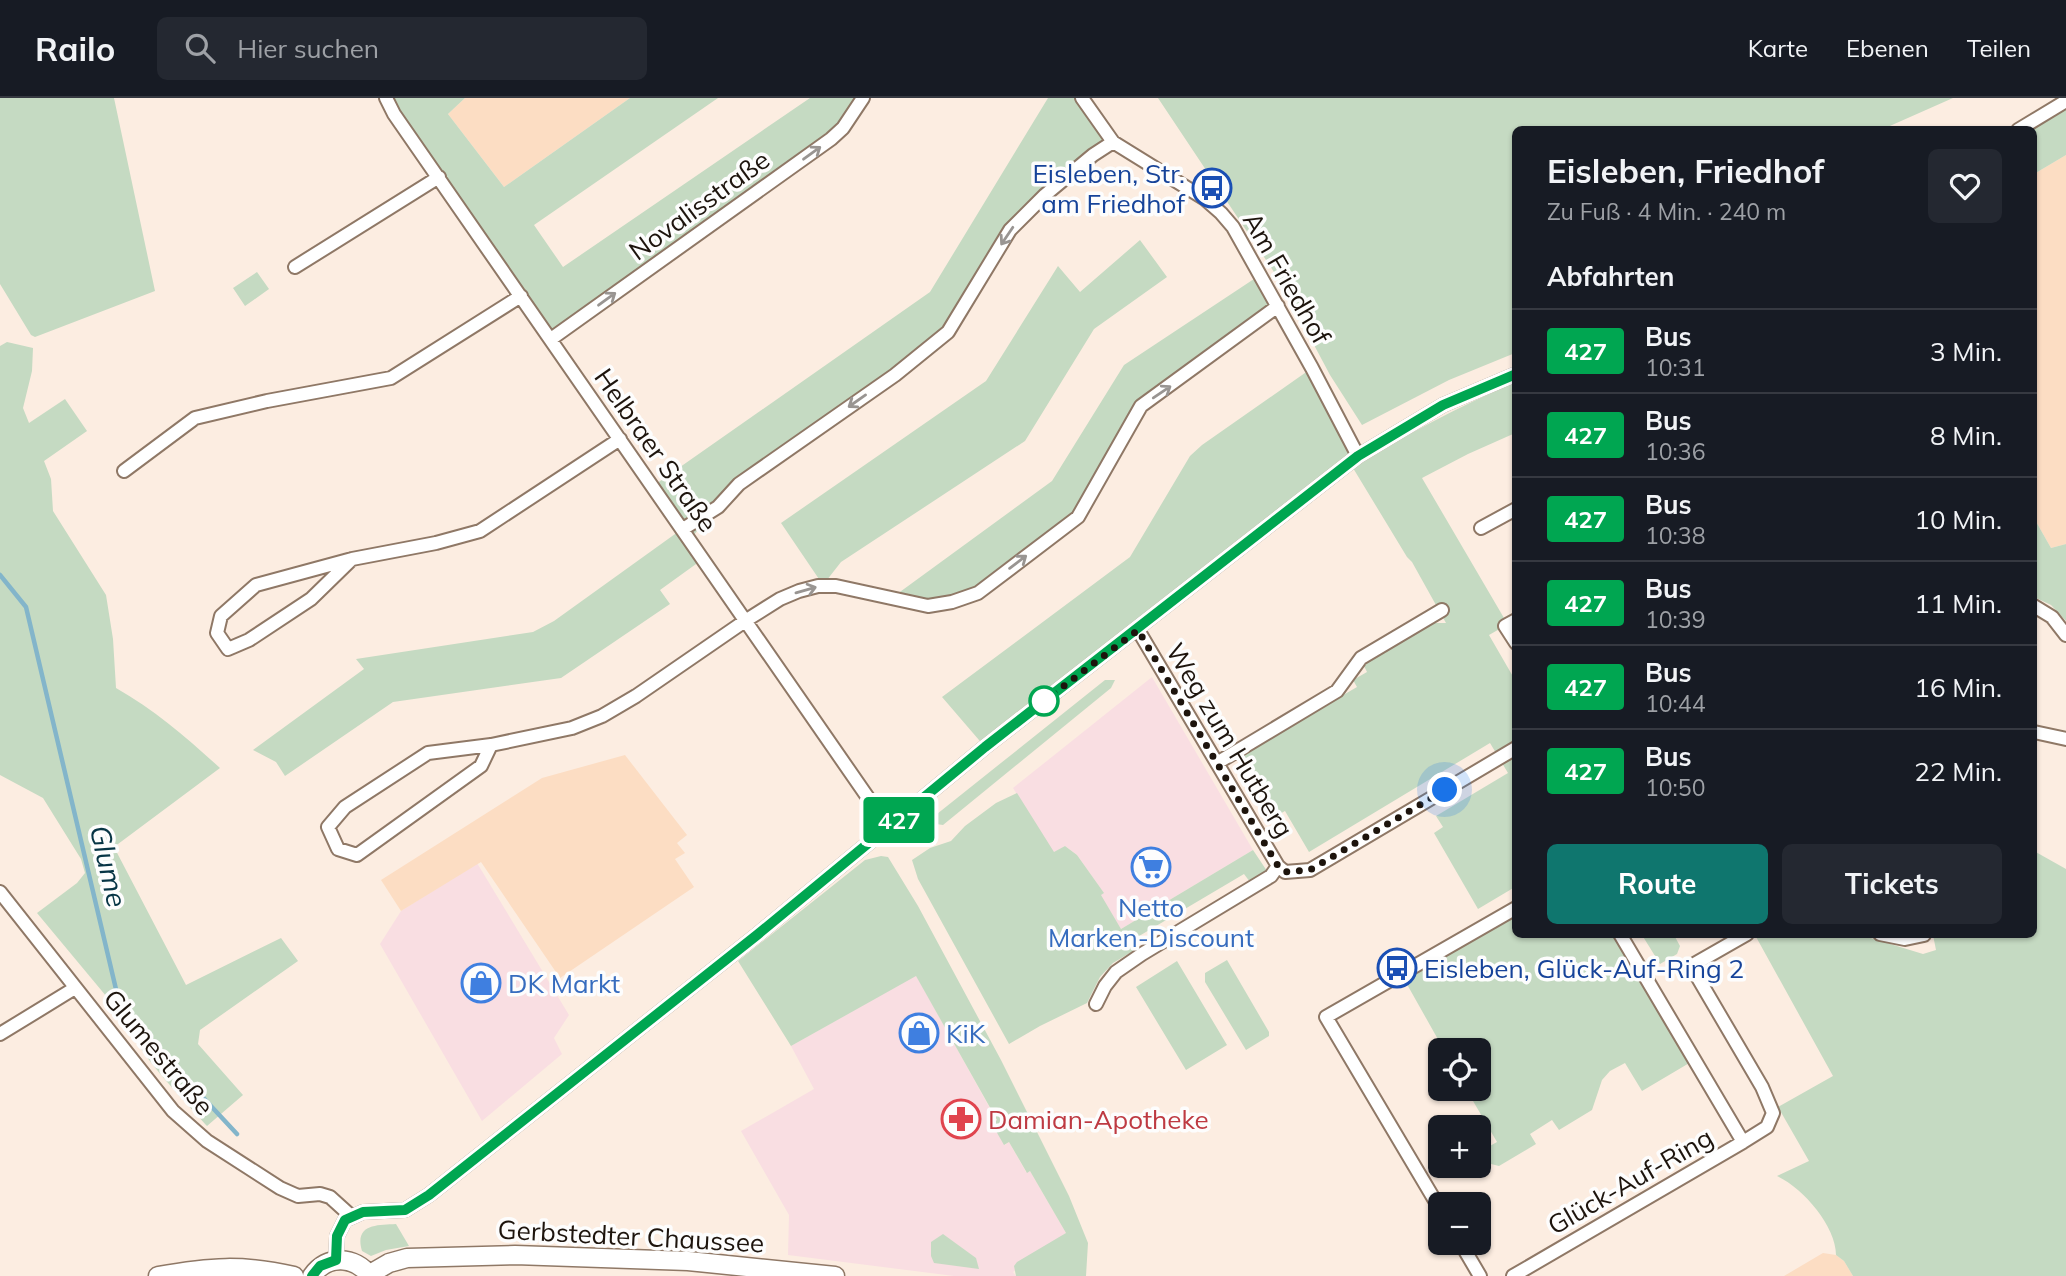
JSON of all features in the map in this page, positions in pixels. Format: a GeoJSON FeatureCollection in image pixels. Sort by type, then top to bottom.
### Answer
{"type":"FeatureCollection","features":[{"type":"Feature","properties":{"kind":"main road","name":"Gerbstedter Chaussee"},"geometry":{"type":"LineString","coordinates":[[370,1275],[389,1263],[407,1258],[515,1255],[688,1261],[835,1276]]}},
{"type":"Feature","properties":{"kind":"main road"},"geometry":{"type":"LineString","coordinates":[[312,1276],[320,1266],[336,1260],[356,1263],[370,1275]]}},
{"type":"Feature","properties":{"kind":"main road"},"geometry":{"type":"LineString","coordinates":[[158,1276],[201,1269],[246,1267],[294,1276]]}},
{"type":"Feature","properties":{"kind":"street","name":"Helbraer Straße"},"geometry":{"type":"LineString","coordinates":[[386,98],[394,114],[889,828]]}},
{"type":"Feature","properties":{"kind":"street","name":"Novalisstraße"},"geometry":{"type":"LineString","coordinates":[[551,339],[831,139],[843,128],[863,98]]}},
{"type":"Feature","properties":{"kind":"street","name":"Am Friedhof"},"geometry":{"type":"LineString","coordinates":[[1082,98],[1112,142],[1205,199],[1222,213],[1278,306],[1358,456]]}},
{"type":"Feature","properties":{"kind":"street"},"geometry":{"type":"LineString","coordinates":[[2025,126],[2066,101]]}},
{"type":"Feature","properties":{"kind":"street"},"geometry":{"type":"LineString","coordinates":[[683,529],[718,507],[739,484],[895,375],[948,332],[1010,230],[1055,187],[1112,142]]}},
{"type":"Feature","properties":{"kind":"street"},"geometry":{"type":"LineString","coordinates":[[295,267],[439,177]]}},
{"type":"Feature","properties":{"kind":"street"},"geometry":{"type":"LineString","coordinates":[[124,471],[195,418],[267,401],[391,378],[521,296]]}},
{"type":"Feature","properties":{"kind":"street"},"geometry":{"type":"LineString","coordinates":[[491,745],[481,766],[357,855],[338,849],[328,827],[345,807],[428,753],[491,745],[572,728],[602,716],[780,599],[818,586],[850,588],[928,606],[952,602],[978,593],[1078,517],[1142,406],[1278,306]]}},
{"type":"Feature","properties":{"kind":"street"},"geometry":{"type":"LineString","coordinates":[[336,1260],[337,1236],[341,1225],[351,1216],[363,1212],[405,1210],[429,1195],[889,828],[985,747],[1358,456],[1443,405],[1512,376]]}},
{"type":"Feature","properties":{"kind":"street"},"geometry":{"type":"LineString","coordinates":[[352,559],[311,599],[249,640],[228,649],[217,633],[220,615],[256,585],[352,559],[436,543],[480,531],[620,439]]}},
{"type":"Feature","properties":{"kind":"street"},"geometry":{"type":"LineString","coordinates":[[1481,528],[1512,511]]}},
{"type":"Feature","properties":{"kind":"street"},"geometry":{"type":"LineString","coordinates":[[2037,608],[2052,617],[2066,635]]}},
{"type":"Feature","properties":{"kind":"street"},"geometry":{"type":"LineString","coordinates":[[1217,763],[1337,691],[1361,658],[1442,610]]}},
{"type":"Feature","properties":{"kind":"street","name":"Weg zum Hutberg"},"geometry":{"type":"LineString","coordinates":[[1138,630],[1281,869]]}},
{"type":"Feature","properties":{"kind":"street"},"geometry":{"type":"LineString","coordinates":[[2037,733],[2066,739]]}},
{"type":"Feature","properties":{"kind":"street"},"geometry":{"type":"LineString","coordinates":[[1096,1004],[1116,972],[1281,869],[1310,870],[1512,750]]}},
{"type":"Feature","properties":{"kind":"street","name":"Glumestraße"},"geometry":{"type":"LineString","coordinates":[[0,892],[173,1111],[207,1142],[280,1188],[298,1196],[320,1194],[330,1197],[351,1216]]}},
{"type":"Feature","properties":{"kind":"street"},"geometry":{"type":"LineString","coordinates":[[1430,1192],[1326,1017],[1512,910]]}},
{"type":"Feature","properties":{"kind":"street","name":"Glück-Auf-Ring"},"geometry":{"type":"LineString","coordinates":[[1513,1276],[1743,1142],[1622,938]]}},
{"type":"Feature","properties":{"kind":"street"},"geometry":{"type":"LineString","coordinates":[[1740,938],[1691,966],[1762,1087],[1773,1113],[1767,1127],[1743,1142]]}},
{"type":"Feature","properties":{"kind":"street"},"geometry":{"type":"LineString","coordinates":[[0,1034],[75,988]]}},
{"type":"Feature","properties":{"kind":"street"},"geometry":{"type":"LineString","coordinates":[[1468,1255],[1480,1276]]}},
{"type":"Feature","properties":{"kind":"shaded area"},"geometry":{"type":"Polygon","coordinates":[[[465,98],[630,98],[504,187],[448,114],[465,98]]]}},
{"type":"Feature","properties":{"kind":"shaded area"},"geometry":{"type":"Polygon","coordinates":[[[2066,155],[2066,544],[2051,548],[2037,523],[2037,172],[2066,155]]]}},
{"type":"Feature","properties":{"kind":"shaded area"},"geometry":{"type":"Polygon","coordinates":[[[1152,677],[1253,850],[1121,929],[1100,895],[1103,892],[1077,855],[1065,846],[1054,853],[1013,788],[1152,677]]]}},
{"type":"Feature","properties":{"kind":"shaded area"},"geometry":{"type":"Polygon","coordinates":[[[625,755],[687,835],[677,843],[685,853],[675,859],[694,887],[560,978],[481,862],[401,911],[381,880],[542,778],[625,755]]]}},
{"type":"Feature","properties":{"kind":"shaded area"},"geometry":{"type":"Polygon","coordinates":[[[477,863],[569,1015],[554,1038],[562,1054],[482,1121],[380,944],[401,911],[477,863]]]}},
{"type":"Feature","properties":{"kind":"shaded area"},"geometry":{"type":"Polygon","coordinates":[[[916,975],[997,1121],[993,1123],[1005,1145],[1009,1142],[1026,1172],[1030,1171],[1066,1233],[1013,1272],[1016,1276],[954,1276],[788,1255],[789,1215],[741,1131],[814,1089],[791,1046],[916,975]]]}},
{"type":"Feature","properties":{"kind":"shaded area"},"geometry":{"type":"Polygon","coordinates":[[[1823,1253],[1836,1255],[1844,1261],[1853,1276],[1784,1276],[1823,1253]]]}},
{"type":"Feature","properties":{"kind":"green space"},"geometry":{"type":"Polygon","coordinates":[[[0,98],[114,98],[155,291],[35,337],[31,335],[0,284],[0,98]]]}},
{"type":"Feature","properties":{"kind":"green space"},"geometry":{"type":"Polygon","coordinates":[[[386,98],[465,98],[448,114],[504,187],[630,98],[718,98],[534,225],[563,267],[810,98],[863,98],[843,128],[551,339],[386,98]]]}},
{"type":"Feature","properties":{"kind":"green space"},"geometry":{"type":"Polygon","coordinates":[[[1048,98],[1082,98],[1113,142],[1010,230],[948,332],[739,484],[690,539],[703,559],[660,590],[670,604],[561,678],[393,702],[285,776],[276,762],[253,750],[364,669],[356,659],[533,632],[554,621],[682,529],[653,486],[930,292],[1048,98]]]}},
{"type":"Feature","properties":{"kind":"green space"},"geometry":{"type":"Polygon","coordinates":[[[1158,98],[1953,98],[1890,126],[1512,126],[1512,354],[1449,380],[1362,425],[1330,375],[1280,281],[1158,98]]]}},
{"type":"Feature","properties":{"kind":"green space"},"geometry":{"type":"Polygon","coordinates":[[[2066,101],[2066,155],[2037,172],[2037,126],[2025,126],[2066,101]]]}},
{"type":"Feature","properties":{"kind":"green space"},"geometry":{"type":"Polygon","coordinates":[[[1140,240],[1167,277],[1094,329],[1025,441],[841,562],[823,585],[781,523],[986,381],[1058,266],[1080,292],[1140,240]]]}},
{"type":"Feature","properties":{"kind":"green space"},"geometry":{"type":"Polygon","coordinates":[[[257,272],[269,289],[245,306],[233,288],[257,272]]]}},
{"type":"Feature","properties":{"kind":"green space"},"geometry":{"type":"Polygon","coordinates":[[[1260,275],[1278,306],[1153,397],[1078,517],[978,593],[952,602],[893,597],[1052,481],[1124,365],[1260,275]]]}},
{"type":"Feature","properties":{"kind":"green space"},"geometry":{"type":"Polygon","coordinates":[[[7,342],[33,348],[32,371],[23,408],[29,423],[65,399],[87,431],[44,461],[51,479],[53,511],[106,595],[113,639],[116,688],[183,735],[220,768],[114,847],[186,985],[281,938],[298,961],[200,1030],[198,1044],[243,1095],[207,1126],[151,1063],[141,1049],[131,1026],[37,913],[77,883],[85,873],[81,859],[43,798],[0,775],[0,346],[7,342]]]}},
{"type":"Feature","properties":{"kind":"green space"},"geometry":{"type":"Polygon","coordinates":[[[1312,368],[1358,456],[985,747],[942,697],[1130,557],[1190,456],[1312,368]]]}},
{"type":"Feature","properties":{"kind":"green space"},"geometry":{"type":"Polygon","coordinates":[[[1512,383],[1512,434],[1422,478],[1504,618],[1503,627],[1489,635],[1512,675],[1512,889],[1478,909],[1434,833],[1443,827],[1436,816],[1508,773],[1490,743],[1309,852],[1285,811],[1276,816],[1240,755],[1357,687],[1353,680],[1367,672],[1363,664],[1432,623],[1446,623],[1412,562],[1353,468],[1473,401],[1512,383]]]}},
{"type":"Feature","properties":{"kind":"green space"},"geometry":{"type":"Polygon","coordinates":[[[2037,523],[2051,548],[2066,544],[2066,621],[2051,605],[2037,598],[2037,523]]]}},
{"type":"Feature","properties":{"kind":"green space"},"geometry":{"type":"Polygon","coordinates":[[[1105,680],[1115,680],[1111,688],[943,825],[936,824],[937,814],[1105,680]]]}},
{"type":"Feature","properties":{"kind":"green space"},"geometry":{"type":"Polygon","coordinates":[[[1017,793],[1054,852],[1065,846],[1077,855],[1104,893],[1101,895],[1121,929],[1253,850],[1267,871],[1250,882],[1244,874],[1129,942],[1133,951],[1113,963],[1100,977],[1087,1003],[1009,1044],[918,879],[912,860],[930,848],[951,841],[965,826],[996,803],[1017,793]]]}},
{"type":"Feature","properties":{"kind":"green space"},"geometry":{"type":"Polygon","coordinates":[[[2037,853],[2066,869],[2066,1276],[1853,1276],[1844,1261],[1836,1255],[1830,1232],[1816,1209],[1797,1189],[1777,1176],[1809,1161],[1778,1107],[1833,1076],[1757,938],[1871,938],[1923,954],[1936,950],[1934,938],[2037,938],[2037,853]]]}},
{"type":"Feature","properties":{"kind":"green space"},"geometry":{"type":"Polygon","coordinates":[[[888,857],[918,906],[1001,1060],[1069,1196],[1088,1243],[1086,1276],[1016,1276],[1014,1266],[1017,1262],[1066,1233],[1030,1171],[1027,1173],[1009,1142],[1004,1145],[992,1124],[997,1120],[916,976],[791,1046],[738,961],[865,860],[888,857]]]}},
{"type":"Feature","properties":{"kind":"green space"},"geometry":{"type":"Polygon","coordinates":[[[1512,916],[1512,938],[1618,938],[1691,1062],[1642,1091],[1625,1063],[1610,1071],[1602,1080],[1592,1110],[1559,1130],[1552,1120],[1530,1134],[1536,1144],[1499,1166],[1491,1164],[1491,1145],[1497,1142],[1491,1132],[1491,1115],[1481,1115],[1473,1101],[1491,1101],[1491,1038],[1437,1038],[1404,979],[1512,916]]]}},
{"type":"Feature","properties":{"kind":"green space"},"geometry":{"type":"Polygon","coordinates":[[[1644,938],[1676,938],[1680,946],[1677,954],[1660,964],[1644,938]]]}},
{"type":"Feature","properties":{"kind":"green space"},"geometry":{"type":"Polygon","coordinates":[[[1227,960],[1269,1032],[1269,1036],[1246,1050],[1205,982],[1205,973],[1227,960]]]}},
{"type":"Feature","properties":{"kind":"green space"},"geometry":{"type":"Polygon","coordinates":[[[1177,961],[1227,1045],[1186,1070],[1136,987],[1177,961]]]}},
{"type":"Feature","properties":{"kind":"green space"},"geometry":{"type":"Polygon","coordinates":[[[396,1224],[409,1246],[371,1256],[362,1251],[360,1242],[364,1231],[375,1226],[396,1224]]]}},
{"type":"Feature","properties":{"kind":"green space"},"geometry":{"type":"Polygon","coordinates":[[[943,1234],[976,1258],[979,1269],[934,1263],[931,1242],[943,1234]]]}},
{"type":"Feature","properties":{"kind":"waterway","name":"Glume"},"geometry":{"type":"LineString","coordinates":[[0,575],[26,607],[119,1002],[143,1033],[237,1134]]}},
{"type":"Feature","properties":{"kind":"bus line","name":"427"},"geometry":{"type":"LineString","coordinates":[[312,1276],[320,1266],[336,1260],[337,1236],[345,1220],[363,1212],[405,1210],[429,1195],[757,935],[985,747],[1358,456],[1391,433],[1443,405],[1512,376]]}},
{"type":"Feature","properties":{"kind":"place","name":"Eisleben, Str. am Friedhof"},"geometry":{"type":"Point","coordinates":[1212,188]}},
{"type":"Feature","properties":{"kind":"place","name":"Netto Marken-Discount"},"geometry":{"type":"Point","coordinates":[1151,867]}},
{"type":"Feature","properties":{"kind":"place","name":"Eisleben, Glück-Auf-Ring 2"},"geometry":{"type":"Point","coordinates":[1397,968]}},
{"type":"Feature","properties":{"kind":"place","name":"DK Markt"},"geometry":{"type":"Point","coordinates":[481,983]}},
{"type":"Feature","properties":{"kind":"place","name":"KiK"},"geometry":{"type":"Point","coordinates":[919,1033]}},
{"type":"Feature","properties":{"kind":"place","name":"Damian-Apotheke"},"geometry":{"type":"Point","coordinates":[961,1119]}},
{"type":"Feature","properties":{"kind":"route"},"geometry":{"type":"LineString","coordinates":[[1044,701],[1138,630],[1278,866],[1285,872],[1310,870],[1445,790]]}}]}
